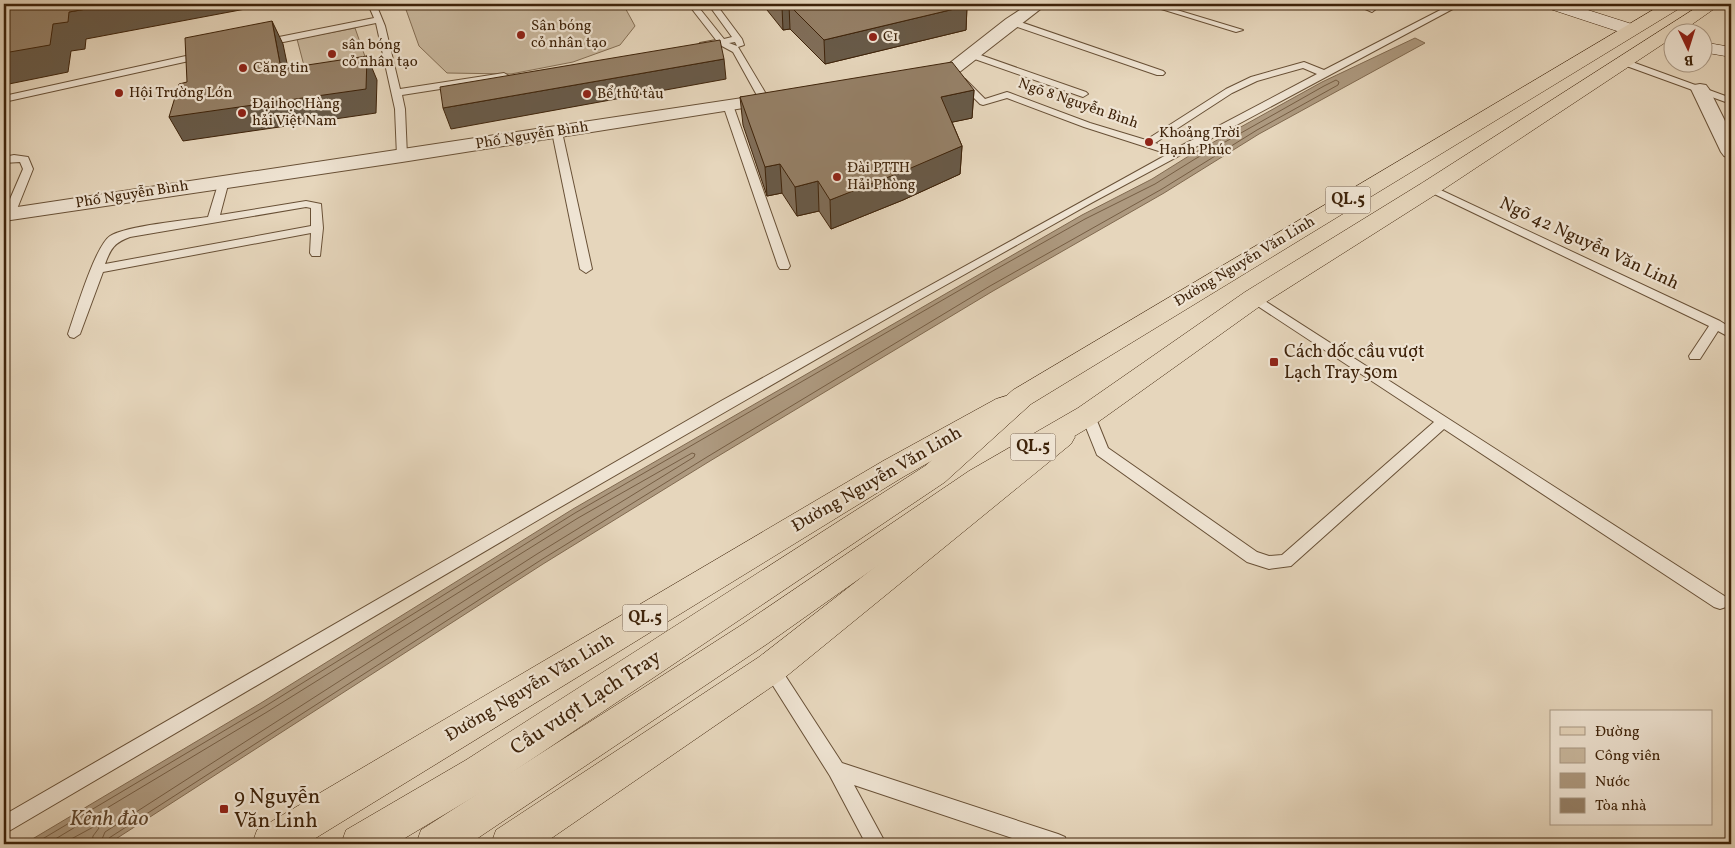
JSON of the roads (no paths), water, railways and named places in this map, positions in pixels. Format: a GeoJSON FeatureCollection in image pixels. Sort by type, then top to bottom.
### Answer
{"type":"FeatureCollection","features":[{"type":"Feature","properties":{"kind":"main road","name":"Đường Nguyễn Văn Linh"},"geometry":{"type":"LineString","coordinates":[[271,844],[894,470],[1022,397],[1574,65],[1629,29],[1674,4]]}},
{"type":"Feature","properties":{"kind":"main road","name":"Đường Nguyễn Văn Linh"},"geometry":{"type":"LineString","coordinates":[[1690,22],[1714,4]]}},
{"type":"Feature","properties":{"kind":"main road","name":"Đường Nguyễn Văn Linh"},"geometry":{"type":"LineString","coordinates":[[510,844],[771,668],[1019,472],[1088,415],[1254,298],[1430,188],[1624,62],[1662,42]]}},
{"type":"Feature","properties":{"kind":"main road","name":"Đường Nguyễn Văn Linh"},"geometry":{"type":"LineString","coordinates":[[934,474],[1022,397]]}},
{"type":"Feature","properties":{"kind":"main road","name":"Đường Nguyễn Văn Linh"},"geometry":{"type":"LineString","coordinates":[[979,479],[1088,415]]}},
{"type":"Feature","properties":{"kind":"main road","name":"Cầu vượt Lạch Tray"},"geometry":{"type":"LineString","coordinates":[[360,844],[479,774],[934,474]]}},
{"type":"Feature","properties":{"kind":"main road","name":"Cầu vượt Lạch Tray"},"geometry":{"type":"LineString","coordinates":[[434,844],[526,786],[755,634],[979,479]]}},
{"type":"Feature","properties":{"kind":"street"},"geometry":{"type":"LineString","coordinates":[[904,77],[951,70],[1012,22],[1040,4]]}},
{"type":"Feature","properties":{"kind":"street"},"geometry":{"type":"LineString","coordinates":[[1553,4],[1629,29]]}},
{"type":"Feature","properties":{"kind":"street"},"geometry":{"type":"LineString","coordinates":[[1712,49],[1731,52]]}},
{"type":"Feature","properties":{"kind":"street"},"geometry":{"type":"LineString","coordinates":[[1700,88],[1731,152]]}},
{"type":"Feature","properties":{"kind":"street","name":"Phố Nguyễn Bình"},"geometry":{"type":"LineString","coordinates":[[6,214],[402,156],[792,95]]}},
{"type":"Feature","properties":{"kind":"lane"},"geometry":{"type":"LineString","coordinates":[[372,4],[379,20],[400,109],[402,156]]}},
{"type":"Feature","properties":{"kind":"lane"},"geometry":{"type":"LineString","coordinates":[[692,4],[722,42],[737,50],[764,99]]}},
{"type":"Feature","properties":{"kind":"lane"},"geometry":{"type":"LineString","coordinates":[[712,4],[738,39],[740,46],[737,50]]}},
{"type":"Feature","properties":{"kind":"lane"},"geometry":{"type":"LineString","coordinates":[[1149,4],[1239,30]]}},
{"type":"Feature","properties":{"kind":"lane"},"geometry":{"type":"LineString","coordinates":[[1358,4],[1372,9]]}},
{"type":"Feature","properties":{"kind":"lane"},"geometry":{"type":"LineString","coordinates":[[4,824],[927,290],[1322,74],[1458,4]]}},
{"type":"Feature","properties":{"kind":"lane"},"geometry":{"type":"LineString","coordinates":[[1714,4],[1731,7]]}},
{"type":"Feature","properties":{"kind":"lane"},"geometry":{"type":"LineString","coordinates":[[256,44],[379,20]]}},
{"type":"Feature","properties":{"kind":"lane"},"geometry":{"type":"LineString","coordinates":[[1012,22],[1160,73]]}},
{"type":"Feature","properties":{"kind":"lane"},"geometry":{"type":"LineString","coordinates":[[689,48],[738,39]]}},
{"type":"Feature","properties":{"kind":"lane"},"geometry":{"type":"LineString","coordinates":[[4,99],[218,52]]}},
{"type":"Feature","properties":{"kind":"lane"},"geometry":{"type":"LineString","coordinates":[[972,55],[1083,94]]}},
{"type":"Feature","properties":{"kind":"lane"},"geometry":{"type":"LineString","coordinates":[[1624,62],[1731,100]]}},
{"type":"Feature","properties":{"kind":"lane","name":"Ngõ 8 Nguyễn Bình"},"geometry":{"type":"LineString","coordinates":[[1150,143],[1229,91],[1254,79],[1304,65],[1322,74]]}},
{"type":"Feature","properties":{"kind":"lane","name":"Ngõ 8 Nguyễn Bình"},"geometry":{"type":"LineString","coordinates":[[951,70],[983,102],[1007,95],[1087,125],[1150,143],[1176,153]]}},
{"type":"Feature","properties":{"kind":"lane"},"geometry":{"type":"LineString","coordinates":[[396,93],[513,75]]}},
{"type":"Feature","properties":{"kind":"lane"},"geometry":{"type":"LineString","coordinates":[[728,105],[784,266]]}},
{"type":"Feature","properties":{"kind":"lane"},"geometry":{"type":"LineString","coordinates":[[557,132],[586,269]]}},
{"type":"Feature","properties":{"kind":"lane"},"geometry":{"type":"LineString","coordinates":[[4,160],[24,159],[28,169],[6,214]]}},
{"type":"Feature","properties":{"kind":"lane"},"geometry":{"type":"LineString","coordinates":[[213,219],[224,181]]}},
{"type":"Feature","properties":{"kind":"lane","name":"Ngõ 42 Nguyễn Văn Linh"},"geometry":{"type":"LineString","coordinates":[[1430,188],[1716,324],[1731,334]]}},
{"type":"Feature","properties":{"kind":"lane"},"geometry":{"type":"LineString","coordinates":[[74,334],[105,249],[114,239],[128,234],[306,204],[317,206],[316,252]]}},
{"type":"Feature","properties":{"kind":"lane"},"geometry":{"type":"LineString","coordinates":[[98,269],[317,228]]}},
{"type":"Feature","properties":{"kind":"lane"},"geometry":{"type":"LineString","coordinates":[[1254,298],[1720,602]]}},
{"type":"Feature","properties":{"kind":"lane"},"geometry":{"type":"LineString","coordinates":[[1695,356],[1716,324]]}},
{"type":"Feature","properties":{"kind":"lane"},"geometry":{"type":"LineString","coordinates":[[1088,415],[1102,451],[1252,557],[1263,563],[1273,564],[1286,561],[1443,422]]}},
{"type":"Feature","properties":{"kind":"lane"},"geometry":{"type":"LineString","coordinates":[[771,668],[836,770],[876,844]]}},
{"type":"Feature","properties":{"kind":"lane"},"geometry":{"type":"LineString","coordinates":[[836,770],[1058,844]]}},
{"type":"Feature","properties":{"kind":"water","name":"Kênh đào"},"geometry":{"type":"Polygon","coordinates":[[[1415,38],[1425,43],[1259,134],[1164,193],[993,291],[710,461],[543,564],[108,844],[24,844],[261,703],[573,509],[1082,215],[1152,179],[1192,154],[1322,82],[1415,38]]]}},
{"type":"Feature","properties":{"kind":"place","name":"Sân bóng cỏ nhân tạo"},"geometry":{"type":"Point","coordinates":[521,35]}},
{"type":"Feature","properties":{"kind":"place","name":"C1"},"geometry":{"type":"Point","coordinates":[873,37]}},
{"type":"Feature","properties":{"kind":"place","name":"sân bóng cỏ nhân tạo"},"geometry":{"type":"Point","coordinates":[332,54]}},
{"type":"Feature","properties":{"kind":"place","name":"Căng tin"},"geometry":{"type":"Point","coordinates":[243,68]}},
{"type":"Feature","properties":{"kind":"place","name":"Hội Trường Lớn"},"geometry":{"type":"Point","coordinates":[119,93]}},
{"type":"Feature","properties":{"kind":"place","name":"Bể thử tàu"},"geometry":{"type":"Point","coordinates":[587,94]}},
{"type":"Feature","properties":{"kind":"place","name":"Đại học Hàng hải Việt Nam"},"geometry":{"type":"Point","coordinates":[242,113]}},
{"type":"Feature","properties":{"kind":"place","name":"Khoảng Trời Hạnh Phúc"},"geometry":{"type":"Point","coordinates":[1149,142]}},
{"type":"Feature","properties":{"kind":"place","name":"Đài PTTH Hải Phòng"},"geometry":{"type":"Point","coordinates":[837,177]}},
{"type":"Feature","properties":{"kind":"place","name":"Cách dốc cầu vượt Lạch Tray 50m"},"geometry":{"type":"Point","coordinates":[1274,362]}},
{"type":"Feature","properties":{"kind":"place","name":"9 Nguyễn Văn Linh"},"geometry":{"type":"Point","coordinates":[224,809]}}]}
